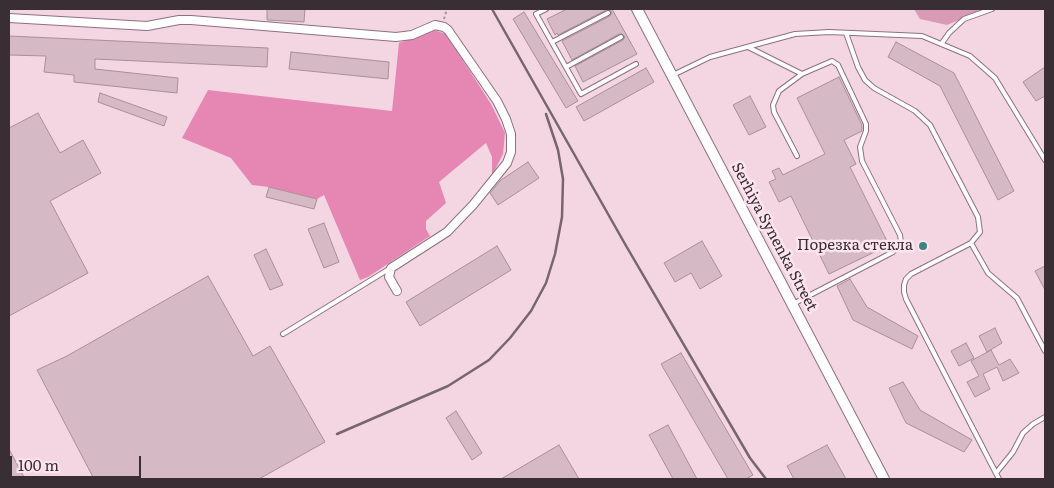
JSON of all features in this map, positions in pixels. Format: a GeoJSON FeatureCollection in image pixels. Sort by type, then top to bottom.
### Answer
{"type":"FeatureCollection","features":[{"type":"Feature","properties":{"kind":"street","name":"Serhiya Synenka Street"},"geometry":{"type":"LineString","coordinates":[[637,9],[884,479]]}},
{"type":"Feature","properties":{"kind":"street"},"geometry":{"type":"LineString","coordinates":[[9,18],[147,26],[179,20],[206,21],[396,37],[412,35],[435,25],[448,30],[498,101],[511,134],[510,152],[506,163],[473,205],[446,232],[391,268],[389,278],[397,291]]}},
{"type":"Feature","properties":{"kind":"lane"},"geometry":{"type":"LineString","coordinates":[[546,9],[536,14],[581,94],[636,64]]}},
{"type":"Feature","properties":{"kind":"lane"},"geometry":{"type":"LineString","coordinates":[[942,43],[949,33],[964,19],[992,9]]}},
{"type":"Feature","properties":{"kind":"lane"},"geometry":{"type":"LineString","coordinates":[[552,42],[608,13]]}},
{"type":"Feature","properties":{"kind":"lane"},"geometry":{"type":"LineString","coordinates":[[672,76],[710,57],[795,34],[829,32],[922,36],[970,56],[995,78],[1045,160]]}},
{"type":"Feature","properties":{"kind":"lane"},"geometry":{"type":"LineString","coordinates":[[846,33],[858,67],[865,80],[874,88],[915,111],[930,125],[978,217],[980,232],[972,243],[911,274],[906,279],[904,292],[999,479]]}},
{"type":"Feature","properties":{"kind":"lane"},"geometry":{"type":"LineString","coordinates":[[566,67],[621,37]]}},
{"type":"Feature","properties":{"kind":"lane"},"geometry":{"type":"LineString","coordinates":[[748,47],[802,74]]}},
{"type":"Feature","properties":{"kind":"lane"},"geometry":{"type":"LineString","coordinates":[[793,305],[893,252],[901,242],[900,235],[862,161],[860,147],[866,130],[866,124],[841,68],[832,61],[802,74],[779,91],[773,105],[774,112],[797,156]]}},
{"type":"Feature","properties":{"kind":"lane"},"geometry":{"type":"LineString","coordinates":[[972,243],[988,273],[1016,298],[1045,351]]}},
{"type":"Feature","properties":{"kind":"lane"},"geometry":{"type":"LineString","coordinates":[[284,334],[391,268]]}},
{"type":"Feature","properties":{"kind":"lane"},"geometry":{"type":"LineString","coordinates":[[996,474],[1013,452],[1023,434],[1033,424],[1045,417]]}},
{"type":"Feature","properties":{"kind":"path"},"geometry":{"type":"LineString","coordinates":[[441,26],[447,9]]}},
{"type":"Feature","properties":{"kind":"shaded area"},"geometry":{"type":"Polygon","coordinates":[[[914,9],[986,9],[947,25],[920,19],[914,9]]]}},
{"type":"Feature","properties":{"kind":"shaded area"},"geometry":{"type":"Polygon","coordinates":[[[434,30],[446,34],[491,104],[505,133],[503,154],[492,176],[492,157],[486,143],[439,182],[446,203],[426,221],[426,229],[430,236],[368,277],[360,280],[324,195],[317,199],[269,187],[252,185],[231,158],[182,138],[208,90],[392,111],[399,43],[434,30]]]}},
{"type":"Feature","properties":{"kind":"building"},"geometry":{"type":"Polygon","coordinates":[[[267,9],[305,9],[304,22],[267,20],[267,9]]]}},
{"type":"Feature","properties":{"kind":"building"},"geometry":{"type":"Polygon","coordinates":[[[567,9],[612,9],[637,54],[583,82],[575,66],[623,40],[625,37],[619,34],[572,60],[562,41],[610,16],[612,13],[610,10],[606,10],[555,35],[547,19],[567,9]]]}},
{"type":"Feature","properties":{"kind":"building"},"geometry":{"type":"Polygon","coordinates":[[[524,12],[578,101],[566,108],[513,19],[524,12]]]}},
{"type":"Feature","properties":{"kind":"building"},"geometry":{"type":"Polygon","coordinates":[[[9,36],[268,48],[267,67],[95,59],[95,69],[178,78],[177,93],[74,82],[74,75],[44,72],[46,56],[9,55],[9,36]]]}},
{"type":"Feature","properties":{"kind":"building"},"geometry":{"type":"Polygon","coordinates":[[[896,42],[954,73],[1014,191],[998,200],[940,86],[888,57],[896,42]]]}},
{"type":"Feature","properties":{"kind":"building"},"geometry":{"type":"Polygon","coordinates":[[[291,52],[389,62],[388,79],[289,69],[291,52]]]}},
{"type":"Feature","properties":{"kind":"building"},"geometry":{"type":"Polygon","coordinates":[[[1045,67],[1045,96],[1036,101],[1023,82],[1045,67]]]}},
{"type":"Feature","properties":{"kind":"building"},"geometry":{"type":"Polygon","coordinates":[[[646,68],[654,82],[584,121],[576,107],[646,68]]]}},
{"type":"Feature","properties":{"kind":"building"},"geometry":{"type":"Polygon","coordinates":[[[839,77],[862,125],[862,131],[844,140],[856,164],[850,167],[889,245],[829,274],[791,196],[779,202],[769,182],[776,179],[772,171],[779,168],[783,175],[825,154],[797,98],[839,77]]]}},
{"type":"Feature","properties":{"kind":"building"},"geometry":{"type":"Polygon","coordinates":[[[100,93],[167,117],[164,126],[98,102],[100,93]]]}},
{"type":"Feature","properties":{"kind":"building"},"geometry":{"type":"Polygon","coordinates":[[[750,96],[766,127],[749,135],[733,105],[750,96]]]}},
{"type":"Feature","properties":{"kind":"building"},"geometry":{"type":"Polygon","coordinates":[[[38,113],[60,153],[83,140],[101,173],[50,201],[88,273],[9,316],[9,128],[38,113]]]}},
{"type":"Feature","properties":{"kind":"building"},"geometry":{"type":"Polygon","coordinates":[[[528,162],[539,178],[498,205],[490,193],[501,180],[528,162]]]}},
{"type":"Feature","properties":{"kind":"building"},"geometry":{"type":"Polygon","coordinates":[[[269,187],[317,199],[314,209],[266,197],[269,187]]]}},
{"type":"Feature","properties":{"kind":"building"},"geometry":{"type":"Polygon","coordinates":[[[324,223],[339,262],[324,268],[308,229],[324,223]]]}},
{"type":"Feature","properties":{"kind":"building"},"geometry":{"type":"Polygon","coordinates":[[[702,241],[722,276],[700,289],[691,273],[675,282],[664,263],[702,241]]]}},
{"type":"Feature","properties":{"kind":"building"},"geometry":{"type":"Polygon","coordinates":[[[497,246],[511,270],[420,326],[406,302],[497,246]]]}},
{"type":"Feature","properties":{"kind":"building"},"geometry":{"type":"Polygon","coordinates":[[[266,249],[283,285],[270,290],[254,255],[266,249]]]}},
{"type":"Feature","properties":{"kind":"building"},"geometry":{"type":"Polygon","coordinates":[[[1045,266],[1045,290],[1035,271],[1045,266]]]}},
{"type":"Feature","properties":{"kind":"building"},"geometry":{"type":"Polygon","coordinates":[[[208,276],[253,356],[270,346],[325,442],[259,479],[94,479],[37,370],[67,356],[208,276]]]}},
{"type":"Feature","properties":{"kind":"building"},"geometry":{"type":"Polygon","coordinates":[[[850,279],[867,307],[918,336],[912,349],[853,320],[837,286],[850,279]]]}},
{"type":"Feature","properties":{"kind":"building"},"geometry":{"type":"Polygon","coordinates":[[[995,328],[1002,343],[987,352],[979,336],[995,328]]]}},
{"type":"Feature","properties":{"kind":"building"},"geometry":{"type":"Polygon","coordinates":[[[966,343],[974,358],[959,366],[951,351],[966,343]]]}},
{"type":"Feature","properties":{"kind":"building"},"geometry":{"type":"Polygon","coordinates":[[[991,350],[999,365],[1010,359],[1019,373],[1003,381],[997,367],[983,374],[990,389],[975,397],[967,382],[979,376],[971,361],[991,350]]]}},
{"type":"Feature","properties":{"kind":"building"},"geometry":{"type":"Polygon","coordinates":[[[681,353],[753,475],[746,479],[728,479],[661,364],[681,353]]]}},
{"type":"Feature","properties":{"kind":"building"},"geometry":{"type":"Polygon","coordinates":[[[903,382],[920,410],[972,440],[964,452],[906,423],[889,388],[903,382]]]}},
{"type":"Feature","properties":{"kind":"building"},"geometry":{"type":"Polygon","coordinates":[[[456,411],[482,453],[472,460],[446,418],[456,411]]]}},
{"type":"Feature","properties":{"kind":"building"},"geometry":{"type":"Polygon","coordinates":[[[668,425],[697,479],[673,479],[649,435],[668,425]]]}},
{"type":"Feature","properties":{"kind":"building"},"geometry":{"type":"Polygon","coordinates":[[[559,445],[579,479],[501,479],[559,445]]]}},
{"type":"Feature","properties":{"kind":"building"},"geometry":{"type":"Polygon","coordinates":[[[827,445],[846,479],[794,479],[787,466],[827,445]]]}},
{"type":"Feature","properties":{"kind":"building"},"geometry":{"type":"Polygon","coordinates":[[[9,449],[25,479],[9,479],[9,449]]]}},
{"type":"Feature","properties":{"kind":"railway"},"geometry":{"type":"LineString","coordinates":[[492,9],[625,244],[750,458],[766,479]]}},
{"type":"Feature","properties":{"kind":"railway"},"geometry":{"type":"LineString","coordinates":[[337,434],[448,386],[489,360],[510,338],[531,311],[546,283],[555,254],[562,217],[563,179],[558,150],[546,114]]}},
{"type":"Feature","properties":{"kind":"place","name":"Порезка стекла"},"geometry":{"type":"Point","coordinates":[923,246]}}]}
